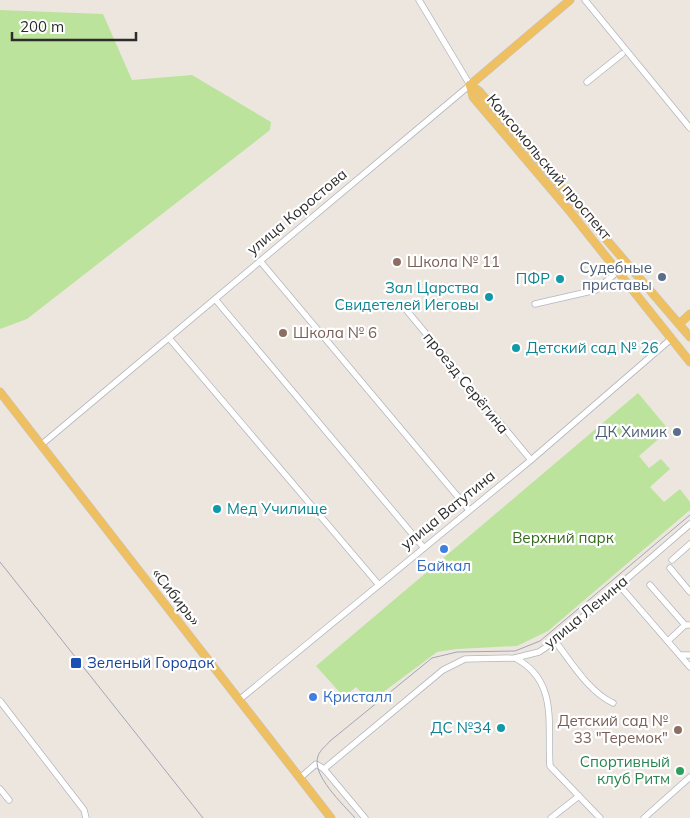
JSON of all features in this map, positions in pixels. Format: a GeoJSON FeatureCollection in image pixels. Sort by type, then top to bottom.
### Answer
{"type":"FeatureCollection","features":[{"type":"Feature","properties":{"kind":"main road","name":"улица Коростова"},"geometry":{"type":"LineString","coordinates":[[470,85],[570,0]]}},
{"type":"Feature","properties":{"kind":"main road","name":"Комсомольский проспект"},"geometry":{"type":"LineString","coordinates":[[470,85],[479,91],[690,337]]}},
{"type":"Feature","properties":{"kind":"main road","name":"Комсомольский проспект"},"geometry":{"type":"LineString","coordinates":[[470,85],[473,96],[568,209],[690,362]]}},
{"type":"Feature","properties":{"kind":"main road"},"geometry":{"type":"LineString","coordinates":[[651,314],[651,305],[658,303],[662,305]]}},
{"type":"Feature","properties":{"kind":"main road"},"geometry":{"type":"LineString","coordinates":[[679,324],[690,314]]}},
{"type":"Feature","properties":{"kind":"main road","name":"«Сибирь»"},"geometry":{"type":"LineString","coordinates":[[0,392],[331,818]]}},
{"type":"Feature","properties":{"kind":"street"},"geometry":{"type":"LineString","coordinates":[[419,0],[470,85]]}},
{"type":"Feature","properties":{"kind":"street"},"geometry":{"type":"LineString","coordinates":[[585,0],[690,128]]}},
{"type":"Feature","properties":{"kind":"street"},"geometry":{"type":"LineString","coordinates":[[587,82],[622,54]]}},
{"type":"Feature","properties":{"kind":"street","name":"улица Коростова"},"geometry":{"type":"LineString","coordinates":[[41,445],[470,85]]}},
{"type":"Feature","properties":{"kind":"street"},"geometry":{"type":"LineString","coordinates":[[260,261],[469,510]]}},
{"type":"Feature","properties":{"kind":"street"},"geometry":{"type":"LineString","coordinates":[[535,304],[596,290],[617,272]]}},
{"type":"Feature","properties":{"kind":"street"},"geometry":{"type":"LineString","coordinates":[[215,299],[424,548]]}},
{"type":"Feature","properties":{"kind":"street","name":"проезд Серёгина"},"geometry":{"type":"LineString","coordinates":[[403,306],[531,460]]}},
{"type":"Feature","properties":{"kind":"street"},"geometry":{"type":"LineString","coordinates":[[169,338],[379,585]]}},
{"type":"Feature","properties":{"kind":"street","name":"улица Ватутина"},"geometry":{"type":"LineString","coordinates":[[240,700],[531,460],[672,340]]}},
{"type":"Feature","properties":{"kind":"street","name":"улица Ленина"},"geometry":{"type":"LineString","coordinates":[[324,769],[443,670],[457,662],[465,659],[515,658],[539,652],[555,641],[690,524]]}},
{"type":"Feature","properties":{"kind":"street"},"geometry":{"type":"LineString","coordinates":[[672,560],[690,544]]}},
{"type":"Feature","properties":{"kind":"street"},"geometry":{"type":"LineString","coordinates":[[670,568],[690,592]]}},
{"type":"Feature","properties":{"kind":"street"},"geometry":{"type":"LineString","coordinates":[[619,585],[690,667]]}},
{"type":"Feature","properties":{"kind":"street"},"geometry":{"type":"LineString","coordinates":[[650,585],[687,625],[669,642]]}},
{"type":"Feature","properties":{"kind":"street"},"geometry":{"type":"LineString","coordinates":[[555,641],[582,676],[604,699],[613,703]]}},
{"type":"Feature","properties":{"kind":"street"},"geometry":{"type":"LineString","coordinates":[[680,655],[690,655]]}},
{"type":"Feature","properties":{"kind":"street"},"geometry":{"type":"LineString","coordinates":[[515,658],[526,664],[544,688],[550,713],[550,766],[600,818]]}},
{"type":"Feature","properties":{"kind":"street"},"geometry":{"type":"LineString","coordinates":[[0,701],[84,810],[86,818]]}},
{"type":"Feature","properties":{"kind":"street"},"geometry":{"type":"LineString","coordinates":[[300,778],[316,764],[324,769],[365,818]]}},
{"type":"Feature","properties":{"kind":"street"},"geometry":{"type":"LineString","coordinates":[[644,818],[690,777]]}},
{"type":"Feature","properties":{"kind":"street"},"geometry":{"type":"LineString","coordinates":[[0,789],[9,800]]}},
{"type":"Feature","properties":{"kind":"street"},"geometry":{"type":"LineString","coordinates":[[551,818],[579,796]]}},
{"type":"Feature","properties":{"kind":"green space"},"geometry":{"type":"Polygon","coordinates":[[[0,10],[103,14],[132,80],[192,75],[271,122],[270,130],[27,319],[0,329],[0,10]]]}},
{"type":"Feature","properties":{"kind":"green space","name":"Верхний парк"},"geometry":{"type":"Polygon","coordinates":[[[638,393],[669,430],[639,456],[649,468],[661,459],[670,469],[650,487],[664,502],[680,489],[690,502],[690,510],[548,631],[517,646],[437,652],[370,702],[356,687],[344,697],[316,666],[638,393]]]}},
{"type":"Feature","properties":{"kind":"tram line"},"geometry":{"type":"LineString","coordinates":[[355,818],[329,789],[319,772],[318,756],[330,741],[432,658],[457,652],[515,651],[540,641],[690,515]]}},
{"type":"Feature","properties":{"kind":"railway"},"geometry":{"type":"LineString","coordinates":[[0,562],[203,818]]}},
{"type":"Feature","properties":{"kind":"place","name":"Школа № 11"},"geometry":{"type":"Point","coordinates":[397,262]}},
{"type":"Feature","properties":{"kind":"place","name":"Судебные приставы"},"geometry":{"type":"Point","coordinates":[662,277]}},
{"type":"Feature","properties":{"kind":"place","name":"ПФР"},"geometry":{"type":"Point","coordinates":[560,279]}},
{"type":"Feature","properties":{"kind":"place","name":"Зал Царства Свидетелей Иеговы"},"geometry":{"type":"Point","coordinates":[489,297]}},
{"type":"Feature","properties":{"kind":"place","name":"Школа № 6"},"geometry":{"type":"Point","coordinates":[283,333]}},
{"type":"Feature","properties":{"kind":"place","name":"Детский сад № 26"},"geometry":{"type":"Point","coordinates":[516,348]}},
{"type":"Feature","properties":{"kind":"place","name":"ДК Химик"},"geometry":{"type":"Point","coordinates":[677,432]}},
{"type":"Feature","properties":{"kind":"place","name":"Мед Училище"},"geometry":{"type":"Point","coordinates":[217,509]}},
{"type":"Feature","properties":{"kind":"place","name":"Байкал"},"geometry":{"type":"Point","coordinates":[444,549]}},
{"type":"Feature","properties":{"kind":"place","name":"Зеленый Городок"},"geometry":{"type":"Point","coordinates":[76,663]}},
{"type":"Feature","properties":{"kind":"place","name":"Кристалл"},"geometry":{"type":"Point","coordinates":[313,697]}},
{"type":"Feature","properties":{"kind":"place","name":"ДС №34"},"geometry":{"type":"Point","coordinates":[501,728]}},
{"type":"Feature","properties":{"kind":"place","name":"Детский сад № 33 \"Теремок\""},"geometry":{"type":"Point","coordinates":[678,730]}},
{"type":"Feature","properties":{"kind":"place","name":"Спортивный клуб Ритм"},"geometry":{"type":"Point","coordinates":[680,771]}}]}
